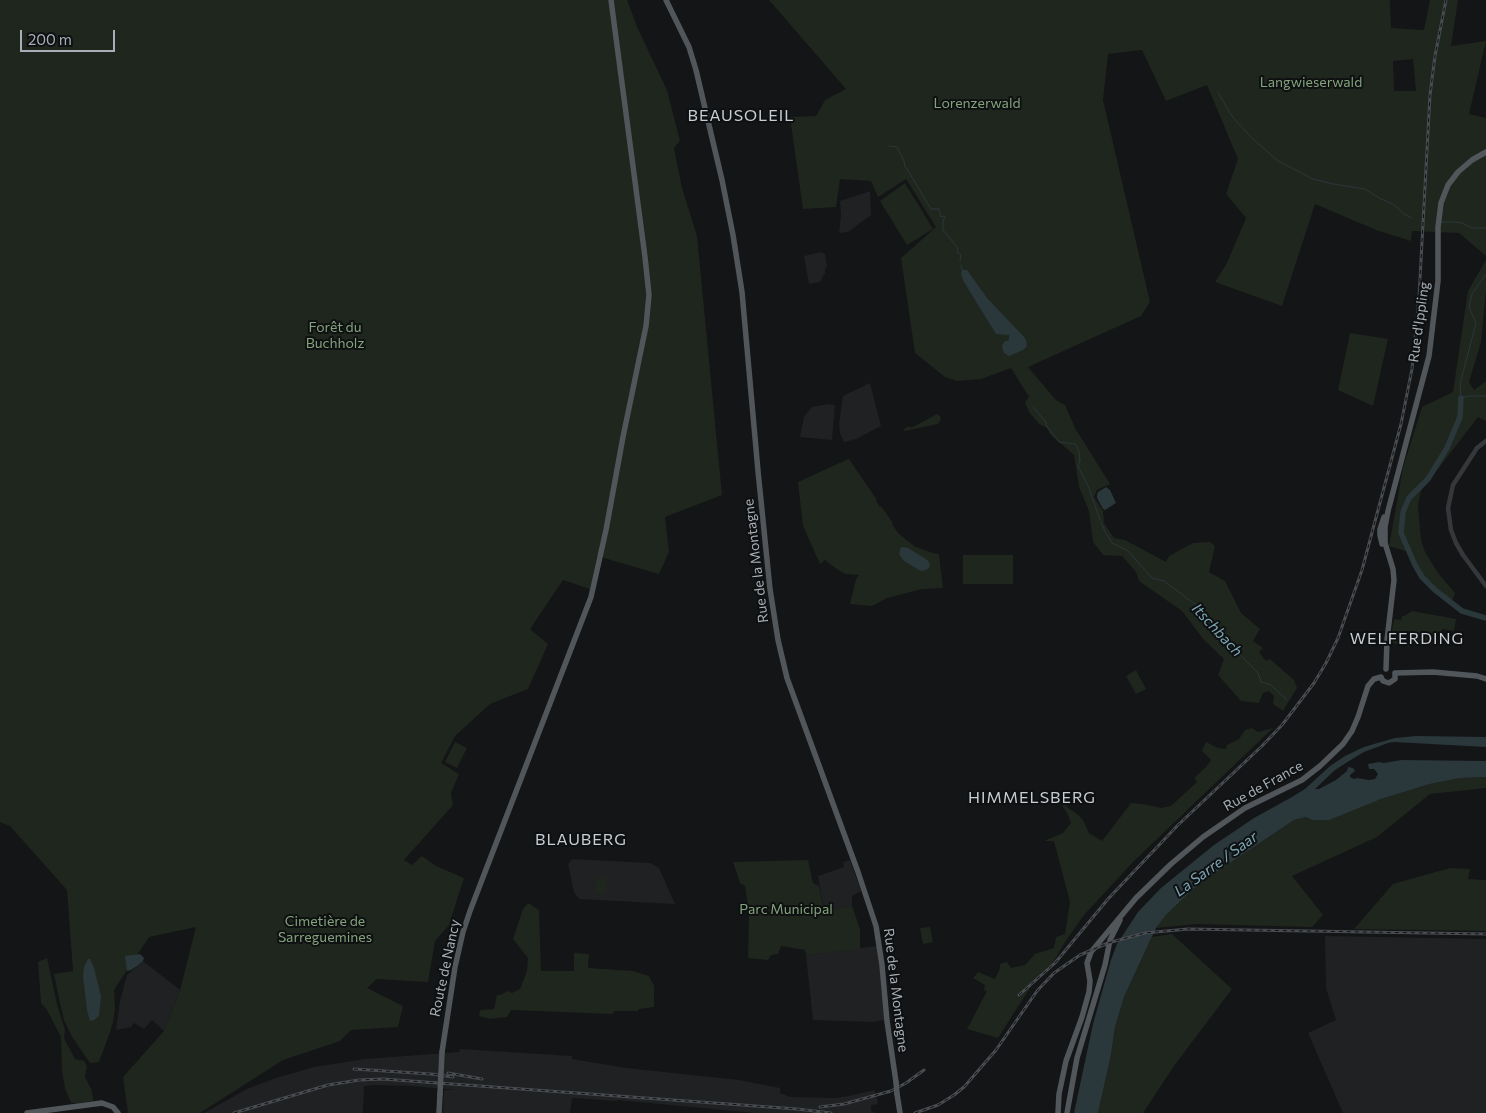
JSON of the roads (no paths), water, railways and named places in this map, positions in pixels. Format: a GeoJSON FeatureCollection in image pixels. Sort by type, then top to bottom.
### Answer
{"type":"FeatureCollection","features":[{"type":"Feature","properties":{"kind":"main road","name":"Route de Nancy"},"geometry":{"type":"LineString","coordinates":[[438,1112],[442,1052],[455,967],[463,932],[591,597],[646,326],[649,295],[644,248],[610,0]]}},
{"type":"Feature","properties":{"kind":"main road","name":"Rue de la Montagne"},"geometry":{"type":"LineString","coordinates":[[666,0],[689,47],[696,70],[722,180],[742,292],[770,589],[778,640],[787,678],[876,926],[900,1113]]}},
{"type":"Feature","properties":{"kind":"main road","name":"Rue d'Ippling"},"geometry":{"type":"LineString","coordinates":[[1386,669],[1387,640],[1394,580],[1393,569],[1380,535],[1417,405],[1430,347],[1439,274],[1438,226],[1441,203],[1448,185],[1458,172],[1472,160],[1486,152]]}},
{"type":"Feature","properties":{"kind":"main road"},"geometry":{"type":"LineString","coordinates":[[1395,673],[1394,679],[1389,683],[1384,681],[1382,672],[1386,669],[1392,669],[1395,673],[1433,672],[1477,676],[1486,679]]}},
{"type":"Feature","properties":{"kind":"main road","name":"Rue de France"},"geometry":{"type":"LineString","coordinates":[[1058,1113],[1063,1072],[1086,1005],[1090,984],[1087,963],[1088,956],[1094,947],[1153,880],[1198,841],[1250,806],[1297,784],[1320,766],[1343,744],[1352,731],[1368,686],[1374,679],[1382,677]]}},
{"type":"Feature","properties":{"kind":"main road"},"geometry":{"type":"LineString","coordinates":[[1067,1113],[1092,992],[1093,982],[1090,959],[1098,946],[1153,880]]}},
{"type":"Feature","properties":{"kind":"main road"},"geometry":{"type":"LineString","coordinates":[[1077,1058],[1105,965],[1110,940],[1119,922]]}},
{"type":"Feature","properties":{"kind":"main road"},"geometry":{"type":"LineString","coordinates":[[27,1113],[94,1104],[108,1104],[118,1113]]}},
{"type":"Feature","properties":{"kind":"street"},"geometry":{"type":"LineString","coordinates":[[1486,441],[1477,448],[1453,485],[1448,508],[1451,530],[1456,543],[1486,586]]}},
{"type":"Feature","properties":{"kind":"water"},"geometry":{"type":"Polygon","coordinates":[[[962,270],[967,270],[987,298],[1024,337],[1027,346],[1023,350],[1009,356],[1004,353],[1002,346],[1004,342],[1009,340],[1009,335],[996,334],[964,282],[961,274],[962,270]]]}},
{"type":"Feature","properties":{"kind":"water"},"geometry":{"type":"Polygon","coordinates":[[[1106,487],[1110,490],[1116,503],[1105,510],[1097,495],[1098,492],[1106,487]]]}},
{"type":"Feature","properties":{"kind":"water"},"geometry":{"type":"Polygon","coordinates":[[[901,547],[908,548],[926,559],[930,566],[928,569],[919,570],[904,561],[899,554],[901,547]]]}},
{"type":"Feature","properties":{"kind":"water","name":"La Sarre / Saar"},"geometry":{"type":"Polygon","coordinates":[[[1416,736],[1486,737],[1486,747],[1388,743],[1364,752],[1349,761],[1335,770],[1315,789],[1319,789],[1336,780],[1347,771],[1348,767],[1353,768],[1355,771],[1350,777],[1369,780],[1375,779],[1378,774],[1374,769],[1369,769],[1368,764],[1401,760],[1486,761],[1486,777],[1460,778],[1430,784],[1381,799],[1329,820],[1312,820],[1306,817],[1294,820],[1190,892],[1166,915],[1156,928],[1124,997],[1115,1027],[1111,1055],[1098,1113],[1074,1113],[1093,1024],[1111,960],[1117,944],[1138,912],[1161,888],[1214,845],[1254,818],[1305,789],[1330,766],[1345,756],[1364,747],[1395,738],[1416,736]]]}},
{"type":"Feature","properties":{"kind":"water"},"geometry":{"type":"Polygon","coordinates":[[[140,954],[144,958],[143,961],[127,971],[125,956],[140,954]]]}},
{"type":"Feature","properties":{"kind":"water"},"geometry":{"type":"Polygon","coordinates":[[[88,959],[90,959],[94,968],[101,996],[99,1016],[90,1021],[83,976],[84,967],[88,959]]]}},
{"type":"Feature","properties":{"kind":"waterway"},"geometry":{"type":"LineString","coordinates":[[1218,92],[1237,122],[1278,161],[1313,179],[1365,189],[1393,204],[1404,214],[1412,218]]}},
{"type":"Feature","properties":{"kind":"waterway","name":"Itschbach"},"geometry":{"type":"LineString","coordinates":[[889,146],[897,147],[905,167],[931,209],[939,209],[941,217],[944,216],[943,230],[957,247],[958,253],[961,255],[960,261]]}},
{"type":"Feature","properties":{"kind":"waterway"},"geometry":{"type":"LineString","coordinates":[[1441,222],[1456,222],[1472,228],[1486,228]]}},
{"type":"Feature","properties":{"kind":"waterway","name":"Itschbach"},"geometry":{"type":"LineString","coordinates":[[961,265],[962,270]]}},
{"type":"Feature","properties":{"kind":"waterway"},"geometry":{"type":"LineString","coordinates":[[1486,274],[1472,294],[1469,307],[1476,323],[1460,384],[1461,398],[1486,395]]}},
{"type":"Feature","properties":{"kind":"waterway"},"geometry":{"type":"LineString","coordinates":[[1461,398],[1460,417],[1447,448],[1428,479],[1409,498],[1403,512],[1401,533],[1422,577],[1462,611],[1486,618]]}},
{"type":"Feature","properties":{"kind":"waterway","name":"Itschbach"},"geometry":{"type":"LineString","coordinates":[[1033,407],[1059,442],[1075,444],[1077,447],[1080,461],[1078,466],[1089,488],[1100,520]]}},
{"type":"Feature","properties":{"kind":"waterway","name":"Itschbach"},"geometry":{"type":"LineString","coordinates":[[1101,523],[1112,543],[1127,550],[1152,578],[1164,581],[1196,605],[1203,619],[1220,629],[1233,648],[1258,673],[1261,682],[1271,685],[1287,700]]}},
{"type":"Feature","properties":{"kind":"railway"},"geometry":{"type":"LineString","coordinates":[[1019,995],[1055,963],[1108,899],[1178,825],[1282,725],[1314,683],[1338,638],[1362,570],[1401,424],[1412,369],[1419,297],[1430,95],[1435,56],[1446,0]]}},
{"type":"Feature","properties":{"kind":"railway"},"geometry":{"type":"LineString","coordinates":[[915,1113],[938,1105],[964,1087],[996,1050],[1037,991],[1054,973],[1080,955],[1108,943],[1145,933],[1188,929],[1486,934]]}},
{"type":"Feature","properties":{"kind":"railway"},"geometry":{"type":"LineString","coordinates":[[354,1069],[453,1077]]}},
{"type":"Feature","properties":{"kind":"railway"},"geometry":{"type":"LineString","coordinates":[[820,1107],[844,1104],[891,1091],[924,1070]]}},
{"type":"Feature","properties":{"kind":"railway"},"geometry":{"type":"LineString","coordinates":[[448,1073],[482,1079]]}},
{"type":"Feature","properties":{"kind":"railway"},"geometry":{"type":"LineString","coordinates":[[234,1113],[328,1085],[359,1080],[383,1079],[831,1113]]}},
{"type":"Feature","properties":{"kind":"district","name":"BEAUSOLEIL"},"geometry":{"type":"Point","coordinates":[741,116]}},
{"type":"Feature","properties":{"kind":"district","name":"WELFERDING"},"geometry":{"type":"Point","coordinates":[1407,639]}},
{"type":"Feature","properties":{"kind":"district","name":"HIMMELSBERG"},"geometry":{"type":"Point","coordinates":[1032,798]}},
{"type":"Feature","properties":{"kind":"district","name":"BLAUBERG"},"geometry":{"type":"Point","coordinates":[581,840]}},
{"type":"Feature","properties":{"kind":"park label","name":"Langwieserwald"},"geometry":{"type":"Point","coordinates":[1311,82]}},
{"type":"Feature","properties":{"kind":"park label","name":"Lorenzerwald"},"geometry":{"type":"Point","coordinates":[977,103]}},
{"type":"Feature","properties":{"kind":"park label","name":"Forêt du Buchholz"},"geometry":{"type":"Point","coordinates":[335,336]}},
{"type":"Feature","properties":{"kind":"park label","name":"Parc Municipal"},"geometry":{"type":"Point","coordinates":[786,909]}},
{"type":"Feature","properties":{"kind":"park label","name":"Cimetière de Sarreguemines"},"geometry":{"type":"Point","coordinates":[325,930]}}]}
